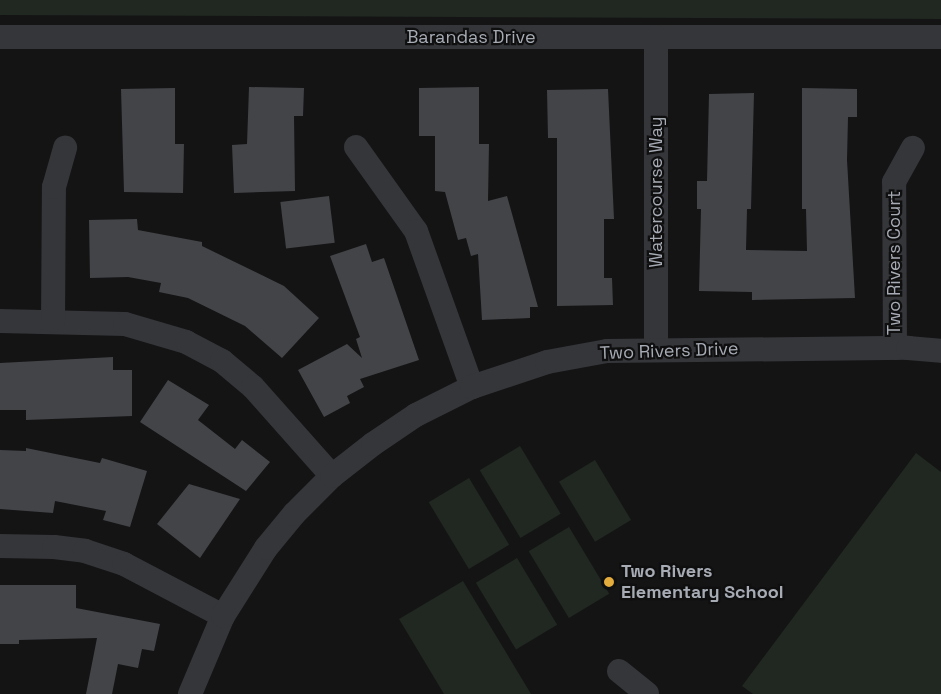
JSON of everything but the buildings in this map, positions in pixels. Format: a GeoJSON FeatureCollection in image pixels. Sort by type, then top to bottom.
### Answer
{"type":"FeatureCollection","features":[{"type":"Feature","properties":{"kind":"street","name":"Barandas Drive"},"geometry":{"type":"LineString","coordinates":[[0,37],[941,37]]}},
{"type":"Feature","properties":{"kind":"street","name":"Watercourse Way"},"geometry":{"type":"LineString","coordinates":[[656,37],[656,348]]}},
{"type":"Feature","properties":{"kind":"street"},"geometry":{"type":"LineString","coordinates":[[356,147],[416,231],[472,387]]}},
{"type":"Feature","properties":{"kind":"street"},"geometry":{"type":"LineString","coordinates":[[53,321],[54,187],[65,148]]}},
{"type":"Feature","properties":{"kind":"street","name":"Two Rivers Court"},"geometry":{"type":"LineString","coordinates":[[895,348],[894,182],[913,148]]}},
{"type":"Feature","properties":{"kind":"street"},"geometry":{"type":"LineString","coordinates":[[0,321],[125,324],[156,331],[222,361],[253,387],[333,476]]}},
{"type":"Feature","properties":{"kind":"street","name":"Two Rivers Drive"},"geometry":{"type":"LineString","coordinates":[[190,694],[223,616],[266,548],[333,476],[416,415],[472,387],[547,362],[607,351],[656,348],[895,348],[941,351]]}},
{"type":"Feature","properties":{"kind":"street"},"geometry":{"type":"LineString","coordinates":[[0,546],[85,551],[124,564],[223,616]]}},
{"type":"Feature","properties":{"kind":"street"},"geometry":{"type":"LineString","coordinates":[[619,672],[647,694]]}},
{"type":"Feature","properties":{"kind":"shaded area"},"geometry":{"type":"Polygon","coordinates":[[[0,0],[941,0],[941,19],[0,15],[0,0]]]}},
{"type":"Feature","properties":{"kind":"shaded area"},"geometry":{"type":"Polygon","coordinates":[[[520,446],[561,514],[520,538],[480,470],[520,446]]]}},
{"type":"Feature","properties":{"kind":"shaded area"},"geometry":{"type":"Polygon","coordinates":[[[916,453],[941,472],[941,694],[753,694],[742,686],[916,453]]]}},
{"type":"Feature","properties":{"kind":"shaded area"},"geometry":{"type":"Polygon","coordinates":[[[595,460],[631,520],[595,542],[559,482],[595,460]]]}},
{"type":"Feature","properties":{"kind":"shaded area"},"geometry":{"type":"Polygon","coordinates":[[[469,478],[509,545],[469,569],[429,502],[469,478]]]}},
{"type":"Feature","properties":{"kind":"shaded area"},"geometry":{"type":"Polygon","coordinates":[[[569,527],[609,594],[569,618],[529,551],[569,527]]]}},
{"type":"Feature","properties":{"kind":"shaded area"},"geometry":{"type":"Polygon","coordinates":[[[517,558],[557,625],[516,650],[476,583],[517,558]]]}},
{"type":"Feature","properties":{"kind":"shaded area"},"geometry":{"type":"Polygon","coordinates":[[[463,581],[531,694],[444,694],[399,619],[463,581]]]}},
{"type":"Feature","properties":{"kind":"place","name":"Two Rivers Elementary School"},"geometry":{"type":"Point","coordinates":[609,582]}}]}
